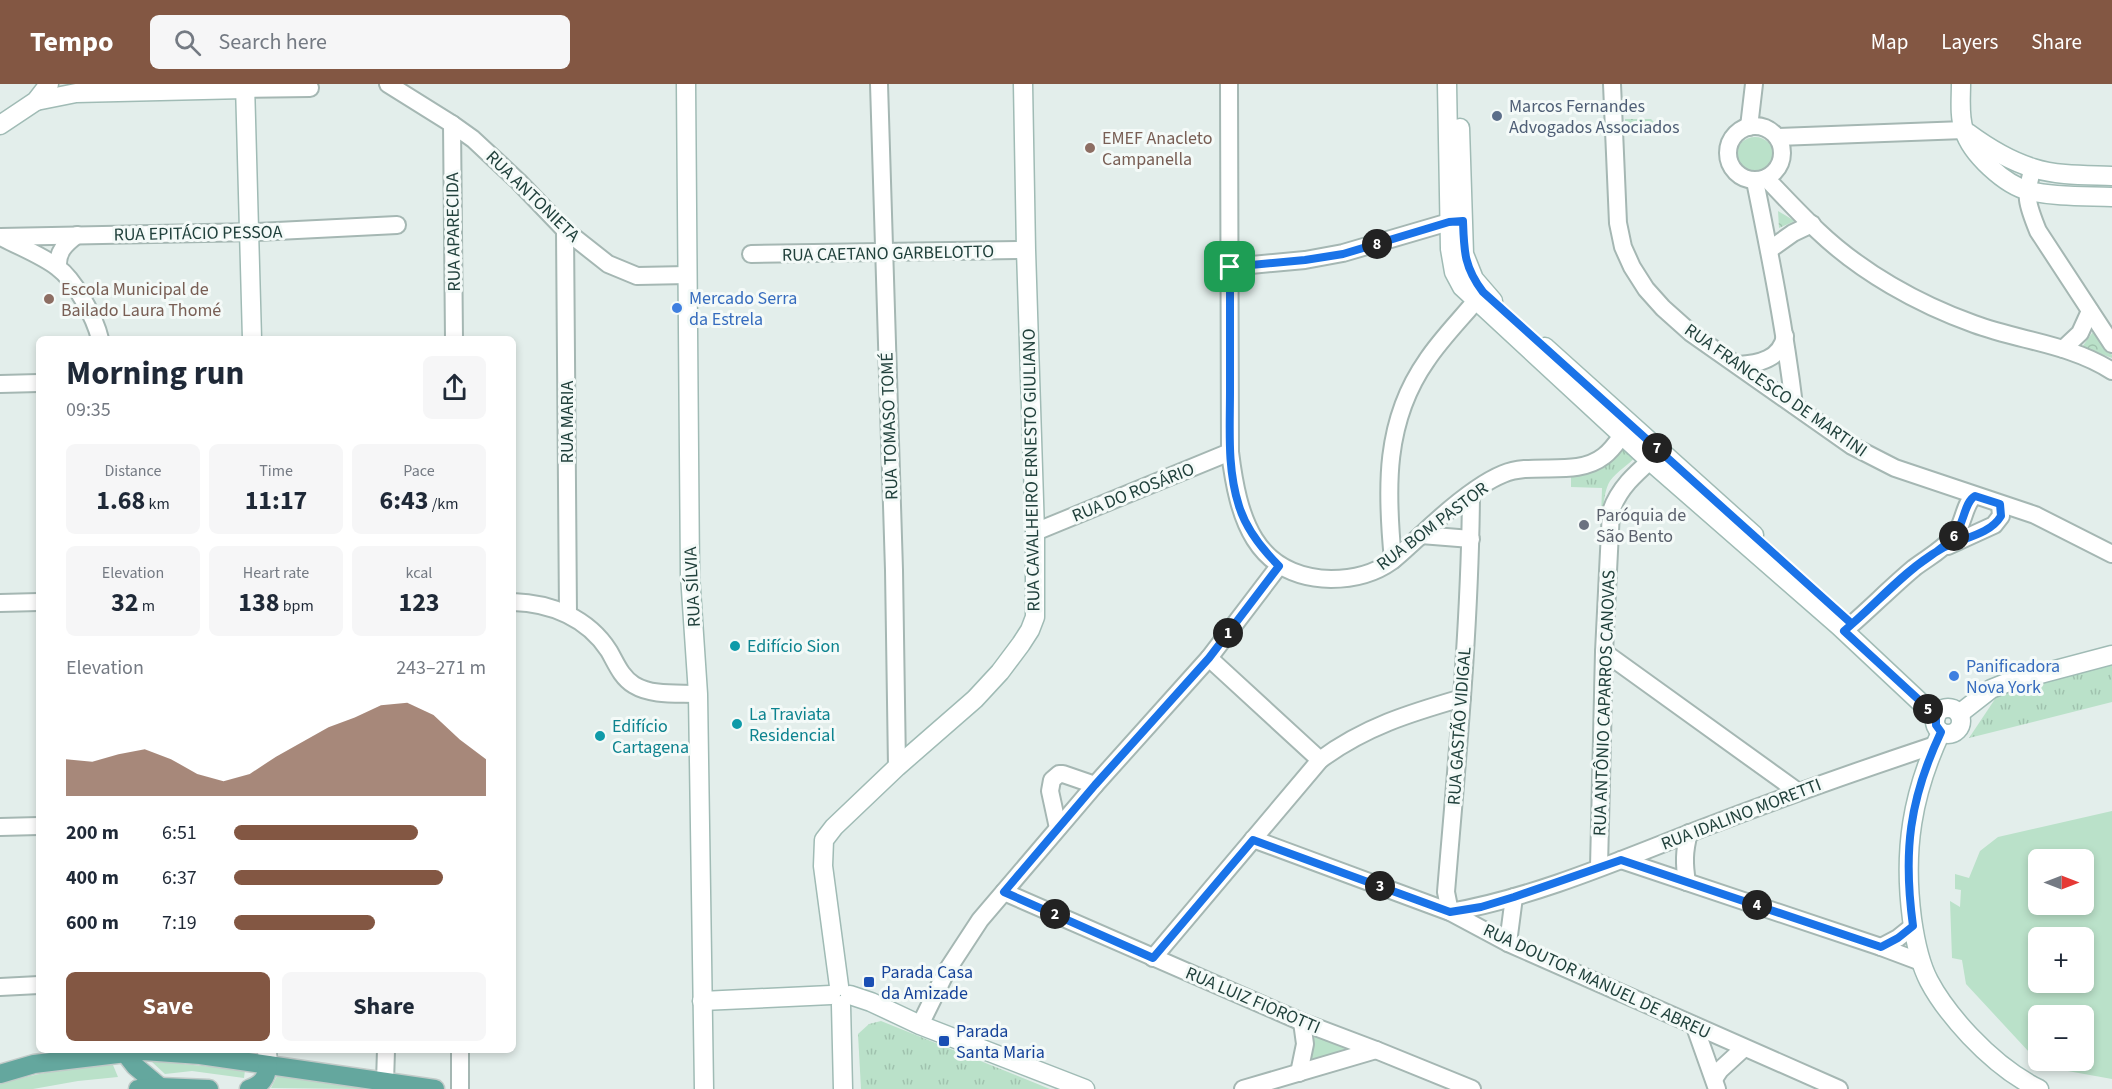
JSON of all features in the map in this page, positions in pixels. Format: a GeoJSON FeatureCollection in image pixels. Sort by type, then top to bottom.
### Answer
{"type":"FeatureCollection","features":[{"type":"Feature","properties":{"kind":"main road"},"geometry":{"type":"LineString","coordinates":[[0,1074],[34,1064],[110,1053]]}},
{"type":"Feature","properties":{"kind":"main road"},"geometry":{"type":"LineString","coordinates":[[125,1053],[135,1066],[160,1088]]}},
{"type":"Feature","properties":{"kind":"main road"},"geometry":{"type":"LineString","coordinates":[[174,1053],[268,1058],[385,1082],[435,1089]]}},
{"type":"Feature","properties":{"kind":"main road"},"geometry":{"type":"LineString","coordinates":[[249,1089],[259,1085],[266,1078],[268,1058]]}},
{"type":"Feature","properties":{"kind":"main road"},"geometry":{"type":"LineString","coordinates":[[138,1089],[209,1089]]}},
{"type":"Feature","properties":{"kind":"street"},"geometry":{"type":"LineString","coordinates":[[36,101],[49,84]]}},
{"type":"Feature","properties":{"kind":"street","name":"RUA ANTONIETA"},"geometry":{"type":"LineString","coordinates":[[388,84],[452,124],[473,140],[518,181],[565,230],[601,259],[624,272],[649,276],[688,275]]}},
{"type":"Feature","properties":{"kind":"street","name":"RUA SÍLVIA"},"geometry":{"type":"LineString","coordinates":[[686,84],[690,575],[698,694],[704,1089]]}},
{"type":"Feature","properties":{"kind":"street","name":"RUA TOMASO TOMÉ"},"geometry":{"type":"LineString","coordinates":[[879,84],[894,570],[897,767]]}},
{"type":"Feature","properties":{"kind":"street","name":"RUA CAVALHEIRO ERNESTO GIULIANO"},"geometry":{"type":"LineString","coordinates":[[843,1089],[840,995],[823,866],[824,840],[834,827],[897,767],[975,699],[1000,672],[1030,630],[1035,617],[1035,532],[1023,84]]}},
{"type":"Feature","properties":{"kind":"street","name":"RUA BOM PASTOR"},"geometry":{"type":"LineString","coordinates":[[1230,84],[1230,452],[1239,508],[1249,529],[1267,555],[1279,566],[1305,576],[1340,579],[1366,574],[1393,560],[1471,494],[1502,475],[1520,469],[1591,464],[1604,457],[1627,429]]}},
{"type":"Feature","properties":{"kind":"street"},"geometry":{"type":"LineString","coordinates":[[1447,84],[1456,222]]}},
{"type":"Feature","properties":{"kind":"street"},"geometry":{"type":"LineString","coordinates":[[1459,84],[1456,222],[1450,249],[1454,272],[1462,286],[1480,296],[1655,456],[1848,627],[1943,723]]}},
{"type":"Feature","properties":{"kind":"street","name":"RUA FRANCESCO DE MARTINI"},"geometry":{"type":"LineString","coordinates":[[1611,84],[1618,224],[1623,247],[1641,282],[1663,308],[1691,333],[1852,446],[1874,458],[1975,496],[2036,515],[2112,554]]}},
{"type":"Feature","properties":{"kind":"street"},"geometry":{"type":"LineString","coordinates":[[1749,126],[1754,84]]}},
{"type":"Feature","properties":{"kind":"street"},"geometry":{"type":"LineString","coordinates":[[1961,84],[1964,130],[1977,154],[2006,179],[2026,190],[2047,194],[2112,197]]}},
{"type":"Feature","properties":{"kind":"street"},"geometry":{"type":"LineString","coordinates":[[0,125],[36,101],[87,88],[245,86],[310,88]]}},
{"type":"Feature","properties":{"kind":"street"},"geometry":{"type":"LineString","coordinates":[[245,86],[252,336]]}},
{"type":"Feature","properties":{"kind":"street","name":"RUA APARECIDA"},"geometry":{"type":"LineString","coordinates":[[452,124],[454,336]]}},
{"type":"Feature","properties":{"kind":"street"},"geometry":{"type":"LineString","coordinates":[[1749,126],[1760,126],[1770,130],[1777,137],[1782,146],[1782,156],[1780,165],[1774,173],[1760,180],[1745,179],[1737,174],[1728,157],[1733,138],[1740,131],[1749,126]]}},
{"type":"Feature","properties":{"kind":"street"},"geometry":{"type":"LineString","coordinates":[[1777,137],[1964,130],[2002,154],[2033,168],[2052,172],[2112,176]]}},
{"type":"Feature","properties":{"kind":"street"},"geometry":{"type":"LineString","coordinates":[[2033,168],[2026,190],[2030,213],[2038,231],[2112,344]]}},
{"type":"Feature","properties":{"kind":"street"},"geometry":{"type":"LineString","coordinates":[[1760,180],[1858,263],[1925,304],[1973,324],[2089,358],[2112,371]]}},
{"type":"Feature","properties":{"kind":"street"},"geometry":{"type":"LineString","coordinates":[[1760,180],[1794,405]]}},
{"type":"Feature","properties":{"kind":"street"},"geometry":{"type":"LineString","coordinates":[[1230,267],[1343,254],[1456,222]]}},
{"type":"Feature","properties":{"kind":"street","name":"RUA EPITÁCIO PESSOA"},"geometry":{"type":"LineString","coordinates":[[1,237],[250,232],[397,225]]}},
{"type":"Feature","properties":{"kind":"street"},"geometry":{"type":"LineString","coordinates":[[1769,250],[1793,233],[1812,225]]}},
{"type":"Feature","properties":{"kind":"street","name":"RUA MARIA"},"geometry":{"type":"LineString","coordinates":[[565,230],[568,614]]}},
{"type":"Feature","properties":{"kind":"street"},"geometry":{"type":"LineString","coordinates":[[58,267],[59,253],[77,235]]}},
{"type":"Feature","properties":{"kind":"street"},"geometry":{"type":"LineString","coordinates":[[1,237],[58,267],[80,296],[90,313],[99,336]]}},
{"type":"Feature","properties":{"kind":"street","name":"RUA CAETANO GARBELOTTO"},"geometry":{"type":"LineString","coordinates":[[751,254],[883,254],[1026,250]]}},
{"type":"Feature","properties":{"kind":"street"},"geometry":{"type":"LineString","coordinates":[[1393,560],[1388,498],[1389,466],[1402,410],[1413,382],[1428,358],[1480,296]]}},
{"type":"Feature","properties":{"kind":"street"},"geometry":{"type":"LineString","coordinates":[[2063,349],[2080,333],[2090,311]]}},
{"type":"Feature","properties":{"kind":"street"},"geometry":{"type":"LineString","coordinates":[[1738,365],[1754,365],[1769,358],[1784,345],[1785,336]]}},
{"type":"Feature","properties":{"kind":"street"},"geometry":{"type":"LineString","coordinates":[[0,384],[36,382]]}},
{"type":"Feature","properties":{"kind":"street","name":"RUA DO ROSÁRIO"},"geometry":{"type":"LineString","coordinates":[[1035,532],[1230,452]]}},
{"type":"Feature","properties":{"kind":"street","name":"RUA ANTÔNIO CAPARROS CANOVAS"},"geometry":{"type":"LineString","coordinates":[[1599,867],[1604,652],[1611,511],[1616,496],[1626,483],[1655,456]]}},
{"type":"Feature","properties":{"kind":"street","name":"RUA GASTÃO VIDIGAL"},"geometry":{"type":"LineString","coordinates":[[1450,912],[1446,892],[1462,698],[1471,539],[1471,494]]}},
{"type":"Feature","properties":{"kind":"street"},"geometry":{"type":"LineString","coordinates":[[1848,627],[1914,568],[1955,536],[1962,524],[1968,502],[1975,496]]}},
{"type":"Feature","properties":{"kind":"street"},"geometry":{"type":"LineString","coordinates":[[1941,549],[1994,525],[2001,516],[2000,504]]}},
{"type":"Feature","properties":{"kind":"street"},"geometry":{"type":"LineString","coordinates":[[1420,535],[1471,539]]}},
{"type":"Feature","properties":{"kind":"street"},"geometry":{"type":"LineString","coordinates":[[920,1025],[941,981],[980,920],[1095,785],[1209,658],[1279,566]]}},
{"type":"Feature","properties":{"kind":"street"},"geometry":{"type":"LineString","coordinates":[[0,603],[36,602]]}},
{"type":"Feature","properties":{"kind":"street"},"geometry":{"type":"LineString","coordinates":[[516,602],[543,605],[568,614],[594,633],[632,684],[656,692],[698,694]]}},
{"type":"Feature","properties":{"kind":"street"},"geometry":{"type":"LineString","coordinates":[[1604,652],[1797,791]]}},
{"type":"Feature","properties":{"kind":"street"},"geometry":{"type":"LineString","coordinates":[[2035,1088],[1986,1052],[1963,1028],[1929,981],[1921,962],[1913,926],[1907,872],[1909,839],[1920,785],[1943,723],[1991,688],[2112,655]]}},
{"type":"Feature","properties":{"kind":"street"},"geometry":{"type":"LineString","coordinates":[[1209,658],[1320,760]]}},
{"type":"Feature","properties":{"kind":"street"},"geometry":{"type":"LineString","coordinates":[[1153,958],[1320,760],[1340,745],[1383,724],[1414,711],[1462,698]]}},
{"type":"Feature","properties":{"kind":"street","name":"RUA IDALINO MORETTI"},"geometry":{"type":"LineString","coordinates":[[1450,912],[1481,907],[1514,897],[1621,860],[1797,791],[1943,723]]}},
{"type":"Feature","properties":{"kind":"street"},"geometry":{"type":"LineString","coordinates":[[1058,828],[1050,791],[1052,780],[1059,774],[1063,774],[1095,785]]}},
{"type":"Feature","properties":{"kind":"street"},"geometry":{"type":"LineString","coordinates":[[0,827],[36,826]]}},
{"type":"Feature","properties":{"kind":"street"},"geometry":{"type":"LineString","coordinates":[[1687,882],[1684,852],[1689,833]]}},
{"type":"Feature","properties":{"kind":"street","name":"RUA DOUTOR MANUEL DE ABREU"},"geometry":{"type":"LineString","coordinates":[[1253,840],[1450,912],[1508,943],[1839,1089]]}},
{"type":"Feature","properties":{"kind":"street"},"geometry":{"type":"LineString","coordinates":[[1621,860],[1921,962]]}},
{"type":"Feature","properties":{"kind":"street","name":"RUA LUIZ FIOROTTI"},"geometry":{"type":"LineString","coordinates":[[1004,892],[1302,1022],[1472,1089]]}},
{"type":"Feature","properties":{"kind":"street"},"geometry":{"type":"LineString","coordinates":[[1508,943],[1514,897]]}},
{"type":"Feature","properties":{"kind":"street"},"geometry":{"type":"LineString","coordinates":[[1881,947],[1898,938],[1913,926]]}},
{"type":"Feature","properties":{"kind":"street"},"geometry":{"type":"LineString","coordinates":[[1,981],[36,984]]}},
{"type":"Feature","properties":{"kind":"street"},"geometry":{"type":"LineString","coordinates":[[702,1001],[840,995],[871,1002],[920,1025],[1085,1089]]}},
{"type":"Feature","properties":{"kind":"street"},"geometry":{"type":"LineString","coordinates":[[1299,1072],[1305,1052],[1302,1022]]}},
{"type":"Feature","properties":{"kind":"street"},"geometry":{"type":"LineString","coordinates":[[1695,1027],[1716,1084]]}},
{"type":"Feature","properties":{"kind":"street"},"geometry":{"type":"LineString","coordinates":[[1716,1084],[1720,1070],[1744,1048]]}},
{"type":"Feature","properties":{"kind":"street"},"geometry":{"type":"LineString","coordinates":[[1243,1089],[1376,1050]]}},
{"type":"Feature","properties":{"kind":"street"},"geometry":{"type":"LineString","coordinates":[[385,1082],[386,1053]]}},
{"type":"Feature","properties":{"kind":"street"},"geometry":{"type":"LineString","coordinates":[[460,1053],[460,1089]]}},
{"type":"Feature","properties":{"kind":"green space"},"geometry":{"type":"Polygon","coordinates":[[[1625,119],[1651,119],[1654,122],[1625,136],[1625,119]]]}},
{"type":"Feature","properties":{"kind":"green space"},"geometry":{"type":"Polygon","coordinates":[[[1755,137],[1762,138],[1768,143],[1773,149],[1773,163],[1768,169],[1762,174],[1755,175],[1748,174],[1742,169],[1737,163],[1736,156],[1737,149],[1742,143],[1748,138],[1755,137]]]}},
{"type":"Feature","properties":{"kind":"green space"},"geometry":{"type":"Polygon","coordinates":[[[1778,211],[1795,221],[1779,228],[1778,211]]]}},
{"type":"Feature","properties":{"kind":"green space"},"geometry":{"type":"Polygon","coordinates":[[[2095,329],[2112,355],[2112,358],[2082,347],[2095,329]]]}},
{"type":"Feature","properties":{"kind":"green space"},"geometry":{"type":"Polygon","coordinates":[[[1622,447],[1637,455],[1613,477],[1607,488],[1604,505],[1603,551],[1600,547],[1602,488],[1571,487],[1571,476],[1622,447]]]}},
{"type":"Feature","properties":{"kind":"green space"},"geometry":{"type":"Polygon","coordinates":[[[2112,661],[2112,702],[1969,738],[1999,693],[2112,661]]]}},
{"type":"Feature","properties":{"kind":"green space"},"geometry":{"type":"Polygon","coordinates":[[[2112,811],[2112,1079],[2068,1071],[2094,1071],[2094,1005],[2028,1005],[2028,1051],[1966,984],[1962,960],[1952,958],[1950,901],[1960,907],[1961,890],[1955,889],[1955,874],[1969,878],[1980,851],[1998,837],[2112,811]]]}},
{"type":"Feature","properties":{"kind":"green space"},"geometry":{"type":"Polygon","coordinates":[[[881,1021],[1050,1089],[861,1089],[858,1034],[869,1024],[881,1021]]]}},
{"type":"Feature","properties":{"kind":"green space"},"geometry":{"type":"Polygon","coordinates":[[[1311,1030],[1362,1051],[1308,1066],[1311,1030]]]}},
{"type":"Feature","properties":{"kind":"green space"},"geometry":{"type":"Polygon","coordinates":[[[151,1061],[245,1070],[244,1078],[192,1071],[165,1074],[151,1061]]]}},
{"type":"Feature","properties":{"kind":"green space"},"geometry":{"type":"Polygon","coordinates":[[[109,1063],[113,1065],[118,1077],[33,1089],[0,1089],[0,1084],[27,1077],[109,1063]]]}},
{"type":"Feature","properties":{"kind":"green space"},"geometry":{"type":"Polygon","coordinates":[[[277,1076],[367,1089],[271,1088],[277,1076]]]}},
{"type":"Feature","properties":{"kind":"place","name":"Marcos Fernandes Advogados Associados"},"geometry":{"type":"Point","coordinates":[1497,116]}},
{"type":"Feature","properties":{"kind":"place","name":"EMEF Anacleto Campanella"},"geometry":{"type":"Point","coordinates":[1090,148]}},
{"type":"Feature","properties":{"kind":"place","name":"Escola Municipal de Bailado Laura Thomé"},"geometry":{"type":"Point","coordinates":[49,299]}},
{"type":"Feature","properties":{"kind":"place","name":"Mercado Serra da Estrela"},"geometry":{"type":"Point","coordinates":[677,308]}},
{"type":"Feature","properties":{"kind":"place","name":"Paróquia de São Bento"},"geometry":{"type":"Point","coordinates":[1584,525]}},
{"type":"Feature","properties":{"kind":"place","name":"Edifício Sion"},"geometry":{"type":"Point","coordinates":[735,646]}},
{"type":"Feature","properties":{"kind":"place","name":"Panificadora Nova York"},"geometry":{"type":"Point","coordinates":[1954,676]}},
{"type":"Feature","properties":{"kind":"place","name":"La Traviata Residencial"},"geometry":{"type":"Point","coordinates":[737,724]}},
{"type":"Feature","properties":{"kind":"place","name":"Edifício Cartagena"},"geometry":{"type":"Point","coordinates":[600,736]}},
{"type":"Feature","properties":{"kind":"place","name":"Parada Casa da Amizade"},"geometry":{"type":"Point","coordinates":[869,982]}},
{"type":"Feature","properties":{"kind":"place","name":"Parada Santa Maria"},"geometry":{"type":"Point","coordinates":[944,1041]}},
{"type":"Feature","properties":{"kind":"route"},"geometry":{"type":"LineString","coordinates":[[1230,267],[1230,452],[1234,488],[1239,508],[1249,529],[1267,555],[1279,566],[1209,658],[1095,785],[1004,892],[1153,958],[1253,840],[1450,912],[1481,907],[1514,897],[1621,860],[1881,947],[1889,944],[1913,926],[1907,872],[1912,815],[1929,758],[1941,732],[1936,725],[1936,717],[1931,711],[1844,631],[1852,624],[1862,615],[1914,568],[1941,549],[1994,525],[2001,516],[2000,504],[1975,496],[1971,498],[1955,536],[1914,568],[1852,624],[1483,292],[1467,266],[1464,254],[1463,221],[1449,222],[1343,254],[1230,267]]}}]}
